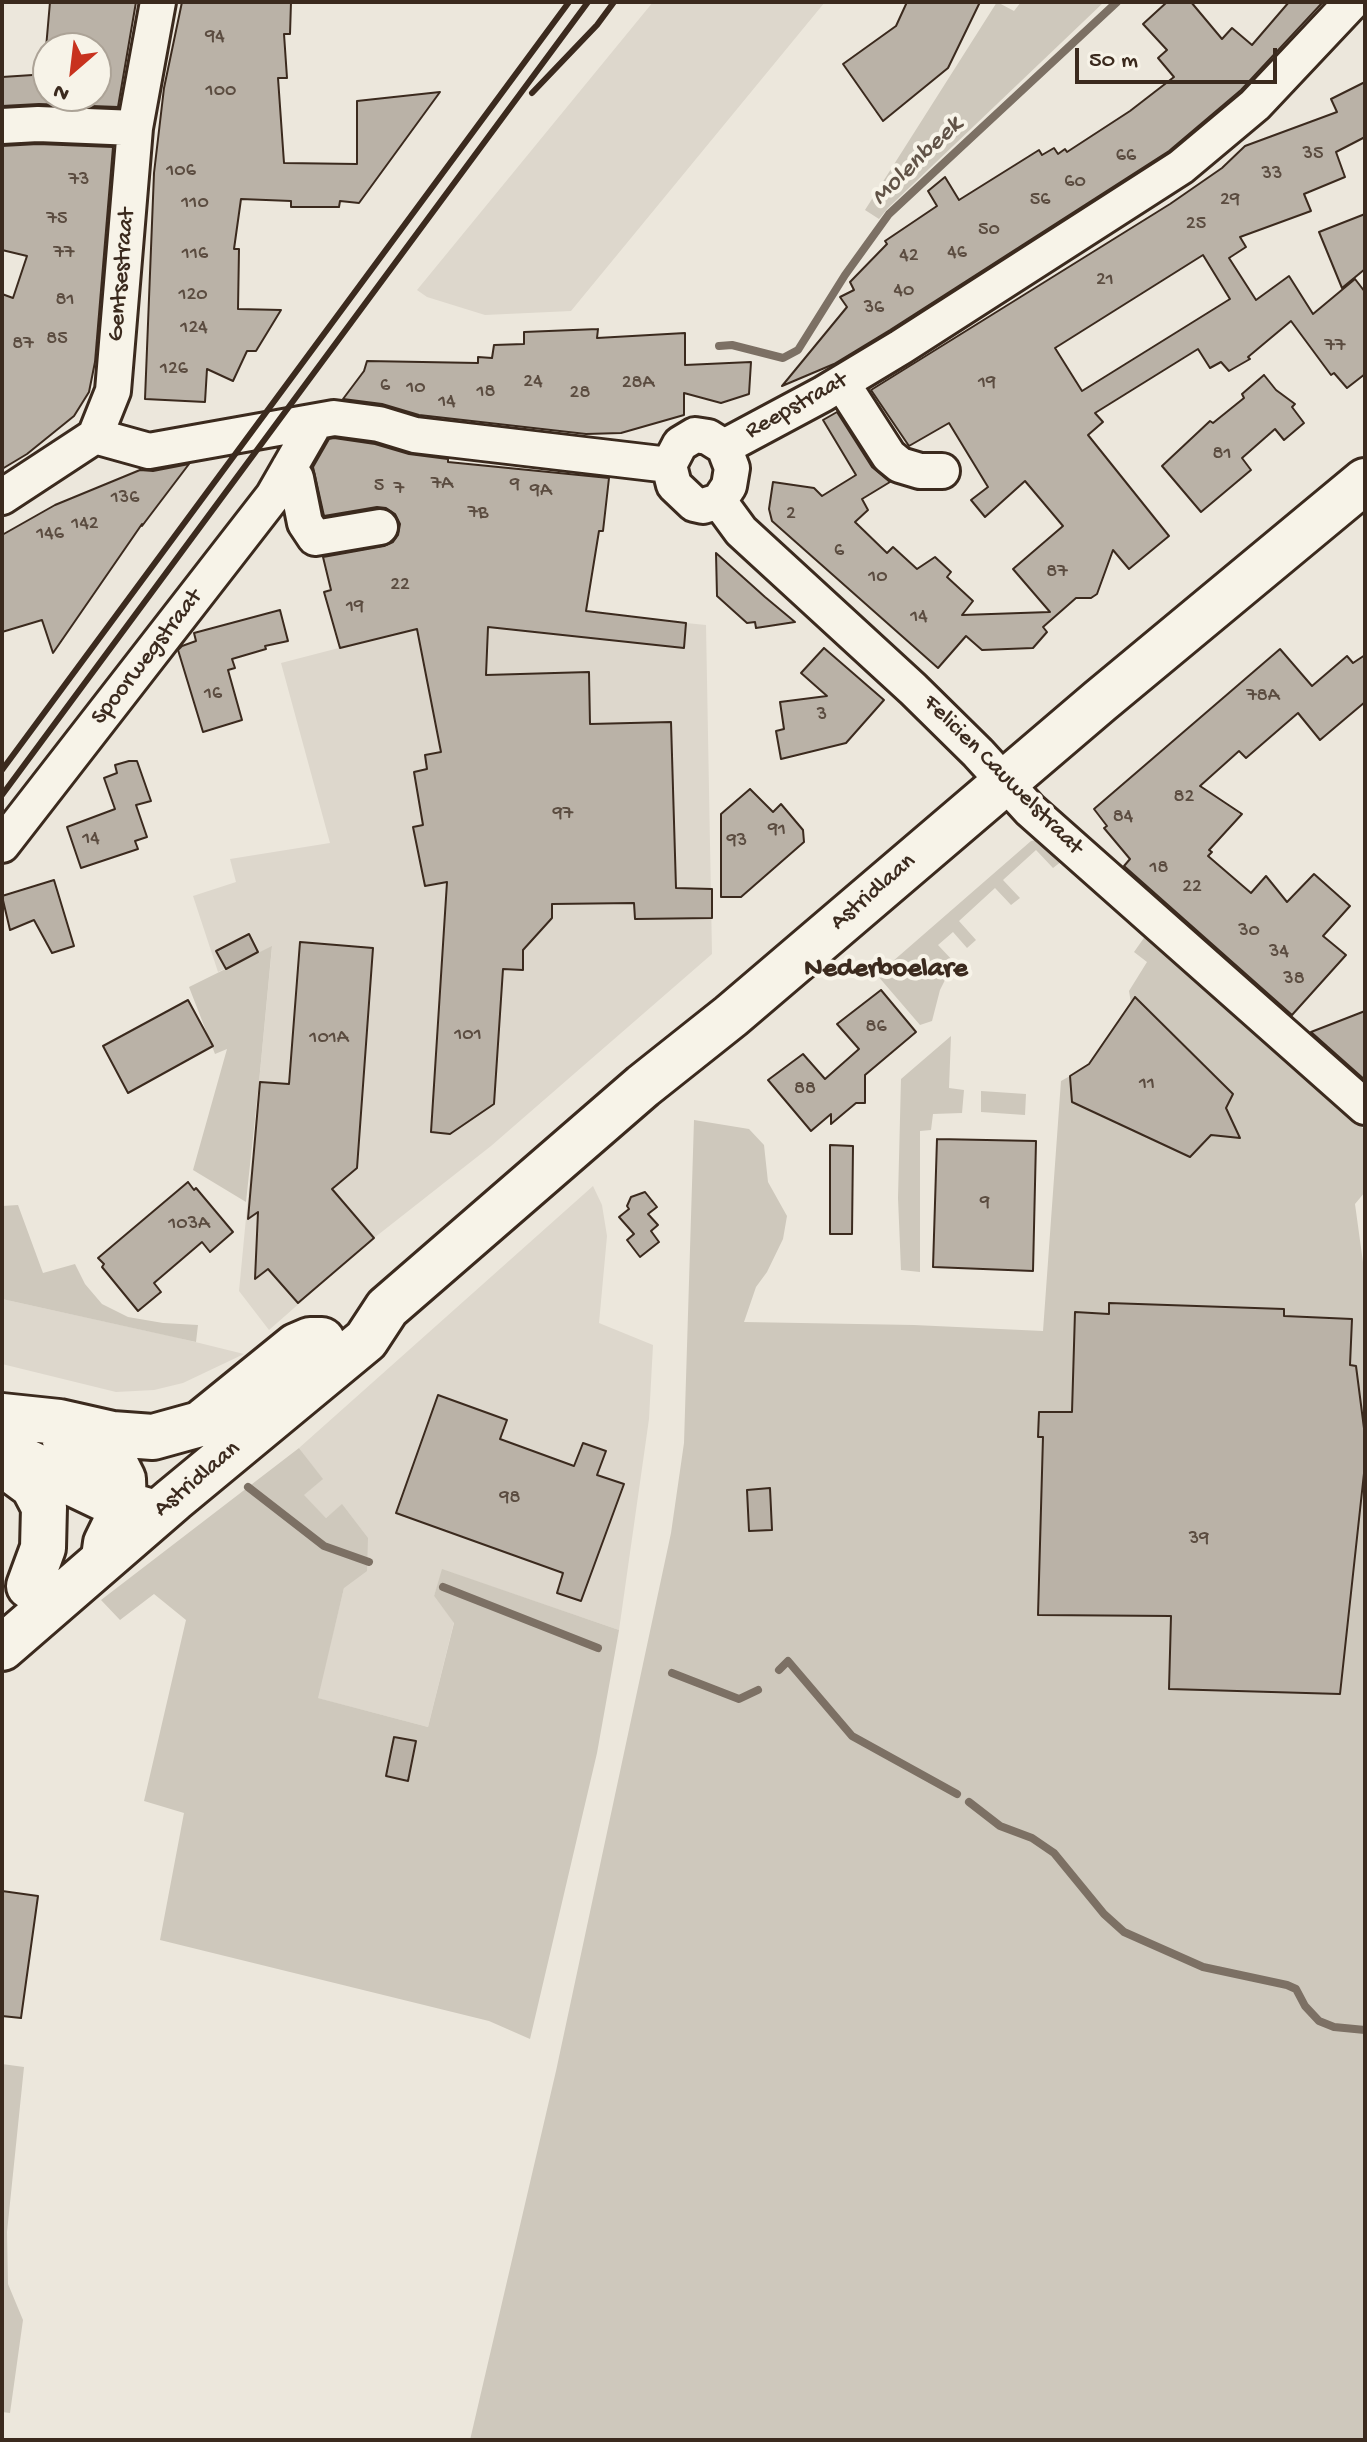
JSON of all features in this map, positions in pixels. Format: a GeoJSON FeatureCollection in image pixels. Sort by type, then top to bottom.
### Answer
{"type":"FeatureCollection","features":[{"type":"Feature","properties":{"kind":"main road","name":"Astridlaan"},"geometry":{"type":"LineString","coordinates":[[128,1506],[366,1340],[387,1308],[643,1086],[731,1016],[1004,782],[1365,481]]}},
{"type":"Feature","properties":{"kind":"main road","name":"Astridlaan"},"geometry":{"type":"LineString","coordinates":[[15,1597],[128,1506],[322,1340],[334,1331],[387,1308]]}},
{"type":"Feature","properties":{"kind":"main road"},"geometry":{"type":"LineString","coordinates":[[20,1419],[59,1422],[112,1434],[153,1437],[200,1424],[296,1346],[310,1340],[322,1340]]}},
{"type":"Feature","properties":{"kind":"main road"},"geometry":{"type":"LineString","coordinates":[[2,1648],[103,1561],[106,1543],[128,1506],[123,1479],[106,1454],[20,1419]]}},
{"type":"Feature","properties":{"kind":"main road"},"geometry":{"type":"LineString","coordinates":[[2,1454],[15,1456],[128,1506]]}},
{"type":"Feature","properties":{"kind":"main road"},"geometry":{"type":"LineString","coordinates":[[2,1463],[33,1486],[44,1507],[43,1548],[15,1597]]}},
{"type":"Feature","properties":{"kind":"street","name":"Gentsestraat"},"geometry":{"type":"LineString","coordinates":[[95,436],[113,391],[135,128],[158,2]]}},
{"type":"Feature","properties":{"kind":"street","name":"Reepstraat"},"geometry":{"type":"LineString","coordinates":[[669,465],[680,444],[695,435],[708,437],[724,447],[842,383],[1181,167],[1255,105],[1352,2]]}},
{"type":"Feature","properties":{"kind":"street"},"geometry":{"type":"LineString","coordinates":[[2,126],[38,124],[135,128]]}},
{"type":"Feature","properties":{"kind":"street"},"geometry":{"type":"LineString","coordinates":[[842,383],[889,456],[900,465],[920,471],[942,471]]}},
{"type":"Feature","properties":{"kind":"street"},"geometry":{"type":"LineString","coordinates":[[2,497],[95,436],[149,451],[334,418],[379,424],[415,435],[669,465],[674,485],[694,504],[703,506],[719,501],[729,486],[732,468],[724,447]]}},
{"type":"Feature","properties":{"kind":"street","name":"Spoorwegstraat"},"geometry":{"type":"LineString","coordinates":[[2,845],[246,532],[315,423]]}},
{"type":"Feature","properties":{"kind":"street"},"geometry":{"type":"LineString","coordinates":[[289,468],[296,478],[305,523],[315,538],[380,527]]}},
{"type":"Feature","properties":{"kind":"street","name":"Felicien Cauwelstraat"},"geometry":{"type":"LineString","coordinates":[[719,501],[741,531],[913,689],[1030,810],[1365,1107]]}},
{"type":"Feature","properties":{"kind":"shaded area"},"geometry":{"type":"Polygon","coordinates":[[[653,2],[825,2],[571,311],[485,315],[427,297],[417,290],[653,2]]]}},
{"type":"Feature","properties":{"kind":"shaded area"},"geometry":{"type":"Polygon","coordinates":[[[997,2],[1014,11],[1021,2],[1104,2],[879,219],[865,210],[997,2]]]}},
{"type":"Feature","properties":{"kind":"shaded area"},"geometry":{"type":"Polygon","coordinates":[[[686,623],[706,625],[712,954],[491,1146],[374,1238],[269,1330],[239,1291],[272,947],[218,972],[193,896],[236,882],[230,859],[330,843],[281,663],[416,628],[461,624],[683,648],[686,623]]]}},
{"type":"Feature","properties":{"kind":"shaded area"},"geometry":{"type":"Polygon","coordinates":[[[1037,840],[1062,861],[1053,868],[1036,850],[1003,880],[1020,898],[1011,905],[995,888],[959,921],[976,940],[967,948],[953,932],[938,945],[954,962],[940,990],[932,1021],[920,1025],[877,975],[1031,841],[1037,840]]]}},
{"type":"Feature","properties":{"kind":"shaded area"},"geometry":{"type":"Polygon","coordinates":[[[1146,935],[1291,1068],[1365,1130],[1365,1192],[1355,1204],[1365,1277],[1365,2440],[470,2440],[556,2071],[671,1533],[684,1443],[694,1120],[749,1129],[764,1145],[768,1182],[787,1216],[783,1239],[756,1287],[744,1322],[1043,1331],[1061,1081],[1070,1076],[1072,1102],[1190,1157],[1217,1129],[1233,1094],[1135,997],[1131,1003],[1129,991],[1147,962],[1134,952],[1146,935]]]}},
{"type":"Feature","properties":{"kind":"shaded area"},"geometry":{"type":"Polygon","coordinates":[[[272,946],[246,1202],[193,1170],[227,1049],[215,1054],[189,987],[272,946]]]}},
{"type":"Feature","properties":{"kind":"shaded area"},"geometry":{"type":"Polygon","coordinates":[[[951,1036],[949,1088],[964,1090],[962,1113],[933,1114],[931,1130],[920,1131],[920,1272],[901,1270],[898,1198],[901,1079],[951,1036]]]}},
{"type":"Feature","properties":{"kind":"shaded area"},"geometry":{"type":"Polygon","coordinates":[[[981,1091],[1026,1094],[1025,1115],[981,1112],[981,1091]]]}},
{"type":"Feature","properties":{"kind":"shaded area"},"geometry":{"type":"Polygon","coordinates":[[[593,1186],[602,1205],[607,1236],[599,1323],[653,1345],[649,1419],[619,1630],[443,1570],[434,1596],[454,1622],[428,1727],[317,1698],[344,1588],[342,1505],[326,1518],[303,1495],[322,1479],[299,1448],[593,1186]]]}},
{"type":"Feature","properties":{"kind":"shaded area"},"geometry":{"type":"Polygon","coordinates":[[[18,1205],[43,1273],[75,1264],[85,1284],[102,1304],[128,1317],[198,1325],[196,1342],[2,1299],[2,1206],[18,1205]]]}},
{"type":"Feature","properties":{"kind":"shaded area"},"geometry":{"type":"Polygon","coordinates":[[[2,1299],[244,1354],[183,1383],[154,1390],[116,1392],[2,1364],[2,1299]]]}},
{"type":"Feature","properties":{"kind":"shaded area"},"geometry":{"type":"Polygon","coordinates":[[[299,1448],[323,1479],[304,1495],[326,1518],[342,1504],[368,1538],[367,1571],[344,1588],[318,1698],[428,1727],[454,1623],[434,1596],[442,1569],[619,1630],[597,1753],[530,2039],[489,2021],[160,1940],[184,1813],[144,1801],[186,1620],[154,1594],[120,1620],[101,1600],[299,1448]]]}},
{"type":"Feature","properties":{"kind":"shaded area"},"geometry":{"type":"Polygon","coordinates":[[[2,2064],[24,2067],[7,2232],[8,2284],[23,2320],[10,2413],[2,2412],[2,2064]]]}},
{"type":"Feature","properties":{"kind":"building"},"geometry":{"type":"Polygon","coordinates":[[[50,2],[136,2],[118,107],[112,107],[112,32],[47,32],[50,2]]]}},
{"type":"Feature","properties":{"kind":"building"},"geometry":{"type":"Polygon","coordinates":[[[182,2],[291,2],[290,34],[284,34],[287,78],[278,78],[284,163],[357,164],[357,101],[440,92],[359,203],[340,201],[339,207],[291,207],[291,201],[241,199],[234,249],[239,249],[238,309],[281,310],[256,351],[247,351],[233,381],[207,369],[205,402],[145,399],[154,173],[164,88],[182,2]]]}},
{"type":"Feature","properties":{"kind":"building"},"geometry":{"type":"Polygon","coordinates":[[[907,2],[980,2],[948,68],[883,121],[843,64],[896,26],[907,2]]]}},
{"type":"Feature","properties":{"kind":"building"},"geometry":{"type":"Polygon","coordinates":[[[1167,2],[1191,2],[1222,39],[1232,28],[1252,45],[1289,2],[1323,2],[1241,90],[1169,151],[890,330],[834,364],[782,386],[847,307],[840,297],[854,290],[850,282],[887,244],[885,241],[937,206],[928,191],[945,177],[959,200],[1039,150],[1042,155],[1054,148],[1058,154],[1065,149],[1067,152],[1130,111],[1174,77],[1158,58],[1167,50],[1143,24],[1167,2]]]}},
{"type":"Feature","properties":{"kind":"building"},"geometry":{"type":"Polygon","coordinates":[[[32,75],[32,104],[2,106],[2,77],[32,75]]]}},
{"type":"Feature","properties":{"kind":"building"},"geometry":{"type":"Polygon","coordinates":[[[1365,82],[1365,137],[1336,152],[1345,177],[1304,194],[1311,211],[1240,237],[1246,247],[1229,258],[1256,300],[1289,276],[1313,314],[1355,279],[1365,292],[1365,374],[1347,388],[1334,373],[1331,375],[1291,321],[1248,357],[1250,359],[1229,371],[1221,362],[1210,368],[1198,349],[1095,413],[1103,422],[1088,435],[1169,536],[1129,569],[1113,550],[1097,594],[1091,598],[1076,598],[1043,627],[1047,632],[1033,648],[982,650],[966,636],[938,668],[772,521],[769,509],[773,482],[814,488],[822,496],[856,475],[823,420],[837,412],[872,467],[890,482],[862,499],[868,510],[855,522],[887,553],[893,547],[917,569],[935,557],[951,572],[947,577],[973,601],[962,615],[1050,612],[1013,569],[1063,526],[1025,481],[985,517],[971,500],[988,487],[949,423],[909,446],[871,390],[1170,204],[1222,168],[1245,146],[1337,112],[1331,99],[1365,82]],[[1203,255],[1055,348],[1082,391],[1230,299],[1203,255]]]}},
{"type":"Feature","properties":{"kind":"building"},"geometry":{"type":"Polygon","coordinates":[[[2,146],[113,147],[95,362],[89,392],[74,416],[27,454],[2,469],[2,294],[13,298],[27,256],[2,250],[2,146]]]}},
{"type":"Feature","properties":{"kind":"building"},"geometry":{"type":"Polygon","coordinates":[[[1365,214],[1365,269],[1342,288],[1319,232],[1365,214]]]}},
{"type":"Feature","properties":{"kind":"building"},"geometry":{"type":"Polygon","coordinates":[[[598,329],[597,338],[685,333],[685,365],[751,362],[749,394],[721,403],[684,393],[684,415],[621,433],[586,434],[419,415],[382,404],[343,399],[364,371],[367,361],[478,363],[478,357],[492,358],[494,345],[524,344],[524,332],[598,329]]]}},
{"type":"Feature","properties":{"kind":"building"},"geometry":{"type":"Polygon","coordinates":[[[1264,375],[1276,390],[1295,404],[1292,407],[1304,423],[1284,440],[1275,429],[1242,458],[1251,470],[1201,512],[1162,466],[1210,421],[1213,423],[1244,398],[1242,394],[1264,375]]]}},
{"type":"Feature","properties":{"kind":"building"},"geometry":{"type":"Polygon","coordinates":[[[329,439],[448,459],[448,462],[609,478],[603,531],[599,531],[586,611],[686,623],[684,648],[488,627],[486,675],[589,672],[590,724],[671,722],[676,888],[712,889],[712,918],[635,919],[634,903],[552,904],[552,918],[523,950],[523,970],[503,969],[494,1104],[450,1134],[431,1132],[447,882],[425,886],[413,827],[423,825],[414,772],[427,769],[425,755],[441,752],[417,629],[340,648],[324,592],[331,590],[323,557],[384,546],[393,542],[400,524],[395,514],[377,507],[324,516],[313,467],[329,439]]]}},
{"type":"Feature","properties":{"kind":"building"},"geometry":{"type":"Polygon","coordinates":[[[189,464],[142,524],[53,653],[42,620],[2,632],[2,535],[55,505],[140,470],[153,471],[189,464]]]}},
{"type":"Feature","properties":{"kind":"building"},"geometry":{"type":"Polygon","coordinates":[[[716,553],[795,622],[756,628],[755,622],[747,623],[717,596],[716,553]]]}},
{"type":"Feature","properties":{"kind":"building"},"geometry":{"type":"Polygon","coordinates":[[[280,610],[288,641],[232,659],[235,668],[228,670],[242,720],[203,732],[178,650],[196,641],[194,633],[280,610]]]}},
{"type":"Feature","properties":{"kind":"building"},"geometry":{"type":"Polygon","coordinates":[[[824,648],[884,700],[846,743],[781,759],[776,731],[784,729],[780,702],[827,696],[801,673],[824,648]]]}},
{"type":"Feature","properties":{"kind":"building"},"geometry":{"type":"Polygon","coordinates":[[[1280,649],[1312,686],[1347,656],[1353,663],[1365,655],[1365,702],[1320,740],[1298,713],[1246,758],[1239,751],[1200,786],[1242,814],[1209,850],[1212,852],[1208,856],[1251,893],[1266,876],[1287,902],[1314,874],[1350,906],[1323,936],[1346,955],[1292,1015],[1124,866],[1130,859],[1104,828],[1107,826],[1094,809],[1280,649]]]}},
{"type":"Feature","properties":{"kind":"building"},"geometry":{"type":"Polygon","coordinates":[[[137,761],[151,801],[136,805],[147,837],[135,841],[138,849],[81,868],[67,827],[115,809],[104,778],[117,773],[115,765],[137,761]]]}},
{"type":"Feature","properties":{"kind":"building"},"geometry":{"type":"Polygon","coordinates":[[[750,789],[773,812],[781,804],[803,830],[804,842],[741,897],[721,897],[721,814],[750,789]]]}},
{"type":"Feature","properties":{"kind":"building"},"geometry":{"type":"Polygon","coordinates":[[[54,880],[74,946],[52,953],[34,920],[10,930],[2,896],[54,880]]]}},
{"type":"Feature","properties":{"kind":"building"},"geometry":{"type":"Polygon","coordinates":[[[249,934],[258,952],[226,969],[216,951],[249,934]]]}},
{"type":"Feature","properties":{"kind":"building"},"geometry":{"type":"Polygon","coordinates":[[[300,942],[373,948],[357,1168],[332,1189],[374,1238],[298,1303],[268,1269],[255,1279],[258,1212],[248,1219],[260,1082],[289,1084],[300,942]]]}},
{"type":"Feature","properties":{"kind":"building"},"geometry":{"type":"Polygon","coordinates":[[[881,990],[916,1032],[865,1075],[865,1103],[856,1103],[831,1124],[831,1114],[811,1131],[768,1080],[803,1054],[825,1079],[859,1049],[837,1024],[881,990]]]}},
{"type":"Feature","properties":{"kind":"building"},"geometry":{"type":"Polygon","coordinates":[[[1135,997],[1233,1094],[1226,1108],[1240,1138],[1211,1135],[1190,1157],[1072,1102],[1070,1076],[1089,1064],[1135,997]]]}},
{"type":"Feature","properties":{"kind":"building"},"geometry":{"type":"Polygon","coordinates":[[[188,1000],[213,1046],[128,1093],[103,1046],[188,1000]]]}},
{"type":"Feature","properties":{"kind":"building"},"geometry":{"type":"Polygon","coordinates":[[[1365,1011],[1365,1080],[1311,1032],[1365,1011]]]}},
{"type":"Feature","properties":{"kind":"building"},"geometry":{"type":"Polygon","coordinates":[[[937,1139],[1036,1141],[1033,1271],[933,1267],[937,1139]]]}},
{"type":"Feature","properties":{"kind":"building"},"geometry":{"type":"Polygon","coordinates":[[[830,1145],[853,1146],[852,1234],[830,1234],[830,1145]]]}},
{"type":"Feature","properties":{"kind":"building"},"geometry":{"type":"Polygon","coordinates":[[[188,1182],[233,1232],[210,1252],[202,1242],[154,1283],[161,1292],[138,1311],[98,1258],[188,1182]]]}},
{"type":"Feature","properties":{"kind":"building"},"geometry":{"type":"Polygon","coordinates":[[[645,1192],[657,1207],[648,1214],[658,1225],[651,1231],[659,1242],[640,1257],[627,1240],[634,1234],[619,1217],[629,1209],[627,1206],[631,1197],[645,1192]]]}},
{"type":"Feature","properties":{"kind":"building"},"geometry":{"type":"Polygon","coordinates":[[[1109,1303],[1284,1309],[1284,1316],[1352,1319],[1350,1365],[1356,1366],[1365,1436],[1365,1464],[1340,1694],[1169,1689],[1171,1616],[1038,1615],[1043,1437],[1038,1437],[1039,1412],[1072,1412],[1075,1312],[1109,1314],[1109,1303]]]}},
{"type":"Feature","properties":{"kind":"building"},"geometry":{"type":"Polygon","coordinates":[[[438,1395],[507,1420],[500,1439],[574,1466],[583,1443],[606,1451],[597,1475],[624,1484],[581,1601],[557,1593],[563,1573],[396,1513],[438,1395]]]}},
{"type":"Feature","properties":{"kind":"building"},"geometry":{"type":"Polygon","coordinates":[[[770,1488],[772,1530],[749,1531],[747,1490],[770,1488]]]}},
{"type":"Feature","properties":{"kind":"building"},"geometry":{"type":"Polygon","coordinates":[[[394,1737],[416,1741],[408,1781],[386,1776],[394,1737]]]}},
{"type":"Feature","properties":{"kind":"building"},"geometry":{"type":"Polygon","coordinates":[[[2,1891],[38,1896],[21,2018],[2,2016],[2,1891]]]}},
{"type":"Feature","properties":{"kind":"waterway","name":"Molenbeek"},"geometry":{"type":"LineString","coordinates":[[719,346],[732,345],[783,358],[798,350],[845,275],[889,214],[1117,2]]}},
{"type":"Feature","properties":{"kind":"waterway"},"geometry":{"type":"LineString","coordinates":[[248,1487],[324,1546],[369,1562]]}},
{"type":"Feature","properties":{"kind":"waterway"},"geometry":{"type":"LineString","coordinates":[[443,1587],[598,1648]]}},
{"type":"Feature","properties":{"kind":"waterway"},"geometry":{"type":"LineString","coordinates":[[779,1670],[788,1661],[852,1736],[957,1794]]}},
{"type":"Feature","properties":{"kind":"waterway"},"geometry":{"type":"LineString","coordinates":[[672,1673],[739,1699],[758,1690]]}},
{"type":"Feature","properties":{"kind":"waterway"},"geometry":{"type":"LineString","coordinates":[[969,1802],[1000,1826],[1032,1838],[1054,1853],[1104,1914],[1124,1932],[1203,1967],[1287,1985],[1296,1989],[1305,2006],[1319,2021],[1334,2027],[1365,2030]]}},
{"type":"Feature","properties":{"kind":"railway"},"geometry":{"type":"LineString","coordinates":[[2,770],[569,2]]}},
{"type":"Feature","properties":{"kind":"railway"},"geometry":{"type":"LineString","coordinates":[[2,795],[588,2]]}},
{"type":"Feature","properties":{"kind":"railway"},"geometry":{"type":"LineString","coordinates":[[532,93],[597,25],[614,2]]}},
{"type":"Feature","properties":{"kind":"district","name":"Nederboelare"},"geometry":{"type":"Point","coordinates":[886,971]}}]}
